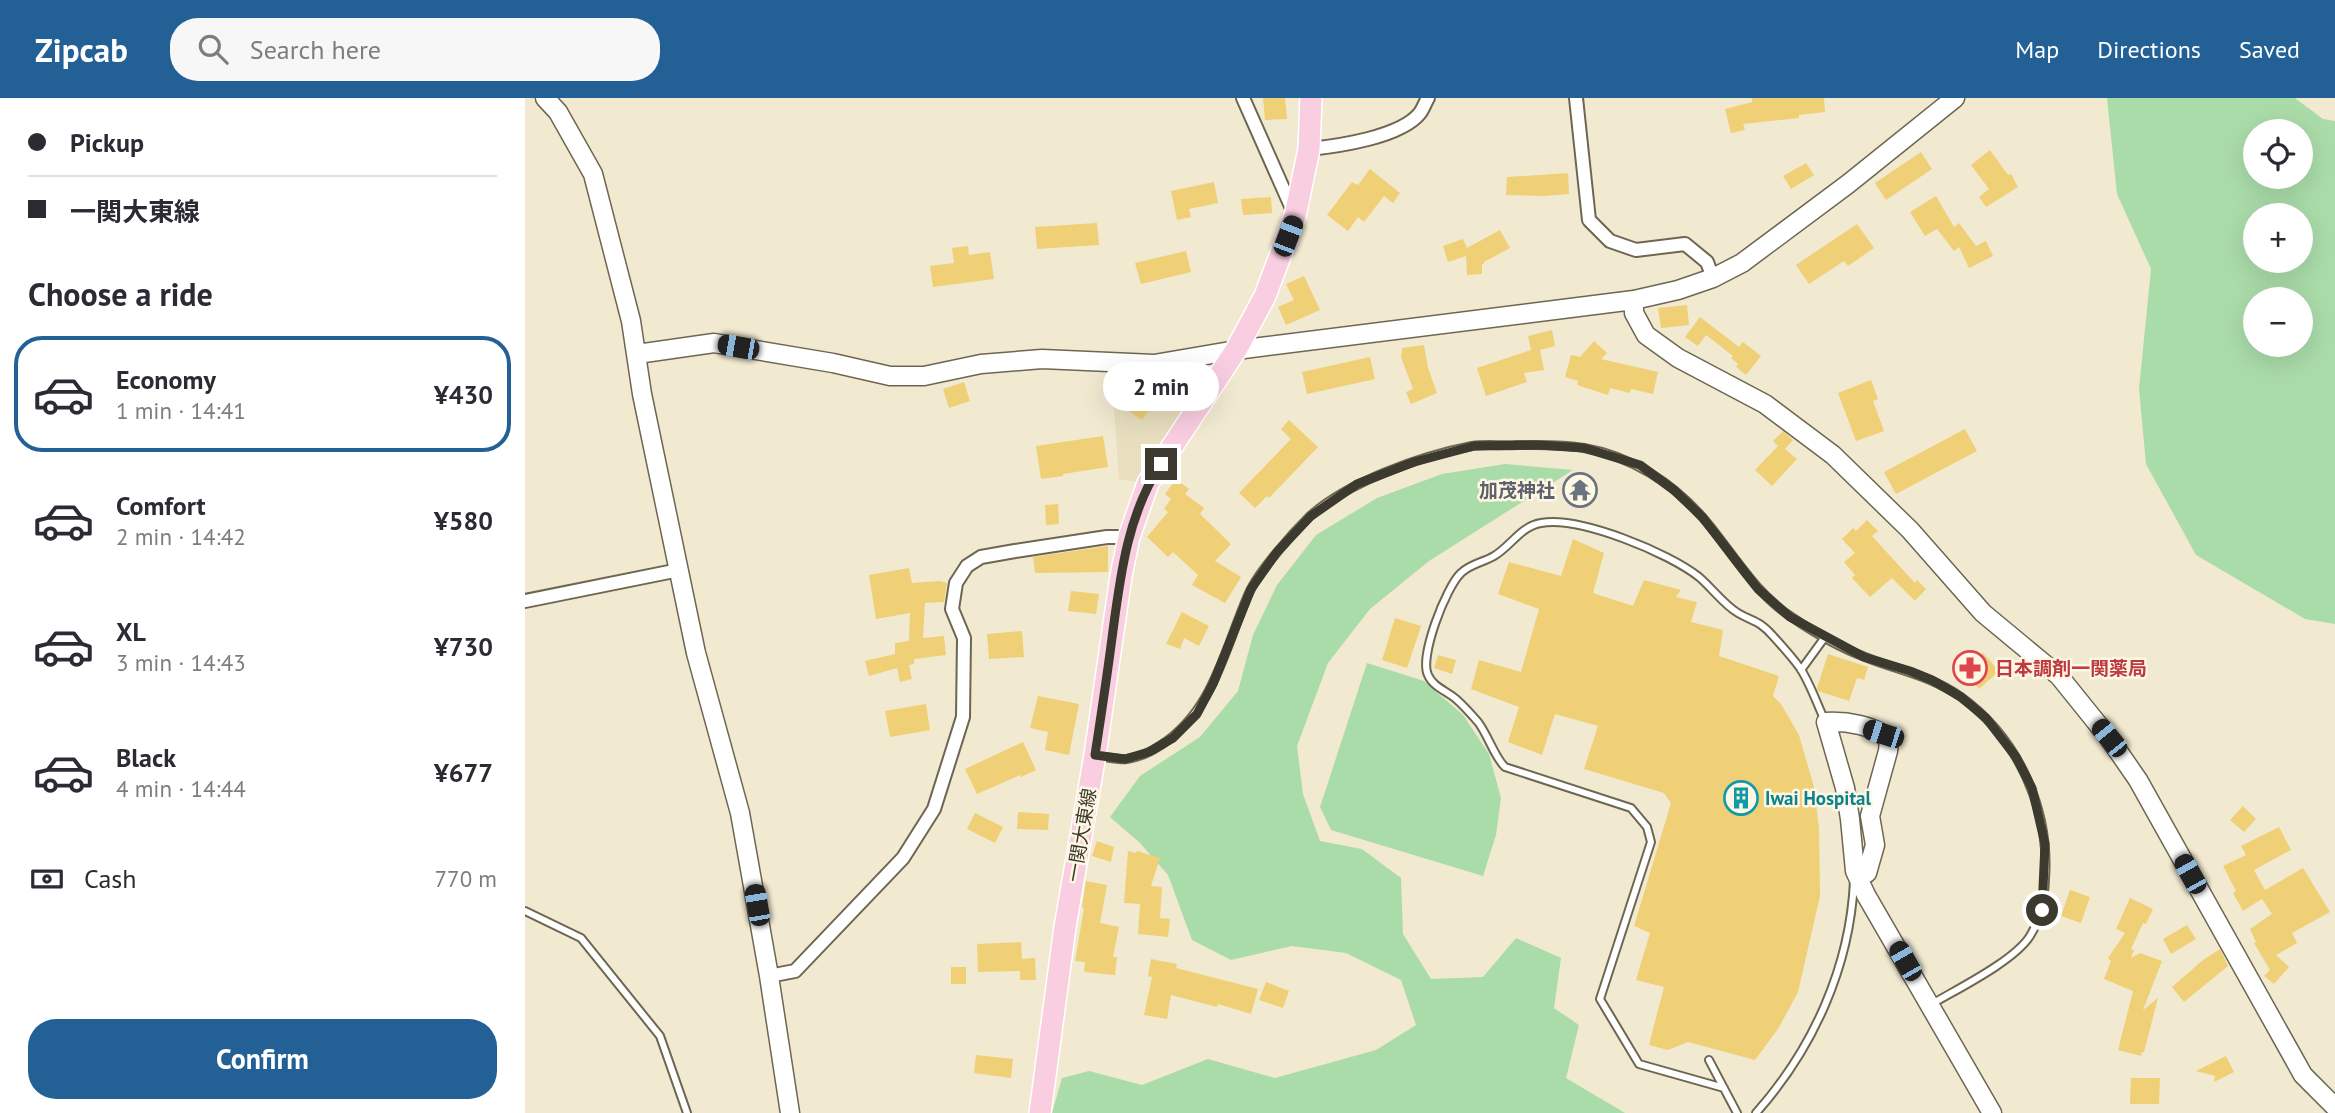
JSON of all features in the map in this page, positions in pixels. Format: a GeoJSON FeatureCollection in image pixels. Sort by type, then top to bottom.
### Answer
{"type":"FeatureCollection","features":[{"type":"Feature","properties":{"kind":"main road","name":"一関大東線"},"geometry":{"type":"LineString","coordinates":[[1039,1113],[1065,927],[1129,537],[1148,483],[1236,350],[1265,296],[1295,216],[1309,149],[1311,98]]}},
{"type":"Feature","properties":{"kind":"street"},"geometry":{"type":"LineString","coordinates":[[545,98],[559,105],[593,174],[608,228],[637,354],[642,394],[696,653],[740,813],[790,1113]]}},
{"type":"Feature","properties":{"kind":"street"},"geometry":{"type":"LineString","coordinates":[[1243,98],[1295,216]]}},
{"type":"Feature","properties":{"kind":"street"},"geometry":{"type":"LineString","coordinates":[[1309,149],[1341,146],[1391,132],[1419,114],[1428,98]]}},
{"type":"Feature","properties":{"kind":"street"},"geometry":{"type":"LineString","coordinates":[[1576,98],[1589,220],[1610,241],[1636,250],[1685,244],[1707,262],[1713,278]]}},
{"type":"Feature","properties":{"kind":"street"},"geometry":{"type":"LineString","coordinates":[[637,354],[714,342],[890,376],[924,376],[981,364],[1017,360],[1154,364],[1236,350],[1634,300],[1678,290],[1713,278],[1742,262],[1774,241],[1955,98]]}},
{"type":"Feature","properties":{"kind":"street"},"geometry":{"type":"LineString","coordinates":[[1634,300],[1634,313],[1646,335],[1678,358],[1765,404],[1833,455],[1910,530],[1983,613],[2059,676],[2109,738],[2138,780],[2303,1075],[2335,1107]]}},
{"type":"Feature","properties":{"kind":"street"},"geometry":{"type":"LineString","coordinates":[[769,976],[795,971],[903,858],[934,809],[963,717],[964,638],[952,609],[956,583],[967,566],[981,557],[1107,537],[1129,537]]}},
{"type":"Feature","properties":{"kind":"street"},"geometry":{"type":"LineString","coordinates":[[525,601],[680,570]]}},
{"type":"Feature","properties":{"kind":"street"},"geometry":{"type":"LineString","coordinates":[[1855,871],[1867,873],[1875,845],[1870,816],[1889,740],[1883,734],[1853,724],[1826,722],[1845,788],[1855,871],[1992,1113]]}},
{"type":"Feature","properties":{"kind":"lane"},"geometry":{"type":"LineString","coordinates":[[1095,755],[1125,759],[1149,752],[1173,738],[1197,714],[1213,684],[1251,589],[1277,552],[1311,516],[1357,484],[1414,462],[1474,446],[1538,445],[1584,448],[1640,465],[1674,490],[1703,518],[1758,589],[1790,617],[1864,657],[1932,680],[1961,697],[1986,718],[2016,757],[2032,788],[2045,844],[2042,910],[2028,939],[2007,958],[1930,1005]]}},
{"type":"Feature","properties":{"kind":"lane"},"geometry":{"type":"LineString","coordinates":[[1724,1088],[1639,1064],[1600,999],[1651,842],[1644,822],[1631,808],[1505,767],[1501,763],[1478,722],[1427,674],[1426,665],[1438,615],[1454,581],[1464,570],[1495,556],[1524,529],[1551,522],[1582,526],[1618,536],[1654,551],[1697,575],[1737,613],[1756,620],[1771,633],[1801,670],[1826,722]]}},
{"type":"Feature","properties":{"kind":"lane"},"geometry":{"type":"LineString","coordinates":[[1801,670],[1825,637]]}},
{"type":"Feature","properties":{"kind":"lane"},"geometry":{"type":"LineString","coordinates":[[1756,1113],[1793,1067],[1815,1030],[1843,951],[1853,906],[1855,871]]}},
{"type":"Feature","properties":{"kind":"lane"},"geometry":{"type":"LineString","coordinates":[[525,911],[581,938],[660,1036],[687,1113]]}},
{"type":"Feature","properties":{"kind":"lane"},"geometry":{"type":"LineString","coordinates":[[1709,1060],[1737,1113]]}},
{"type":"Feature","properties":{"kind":"shaded area"},"geometry":{"type":"Polygon","coordinates":[[[1202,364],[1209,378],[1164,437],[1137,482],[1119,479],[1112,380],[1118,371],[1202,364]]]}},
{"type":"Feature","properties":{"kind":"green space"},"geometry":{"type":"Polygon","coordinates":[[[2107,98],[2295,98],[2323,119],[2335,121],[2335,624],[2305,619],[2196,555],[2146,464],[2139,389],[2151,269],[2117,194],[2107,98]]]}},
{"type":"Feature","properties":{"kind":"green space"},"geometry":{"type":"Polygon","coordinates":[[[1505,464],[1573,470],[1429,561],[1370,609],[1328,663],[1297,746],[1303,794],[1320,841],[1362,849],[1401,878],[1403,934],[1431,979],[1483,977],[1516,938],[1561,958],[1554,1008],[1579,1025],[1566,1078],[1625,1113],[1052,1113],[1062,1078],[1089,1071],[1142,1085],[1208,1059],[1275,1078],[1376,1050],[1416,1025],[1401,980],[1346,953],[1292,946],[1231,960],[1192,940],[1168,875],[1140,843],[1110,817],[1140,776],[1200,737],[1238,691],[1253,635],[1277,585],[1316,535],[1377,498],[1442,474],[1505,464]]]}},
{"type":"Feature","properties":{"kind":"green space"},"geometry":{"type":"Polygon","coordinates":[[[1367,663],[1424,681],[1463,715],[1489,754],[1501,798],[1496,835],[1483,876],[1331,830],[1320,807],[1367,663]]]}},
{"type":"Feature","properties":{"kind":"building"},"geometry":{"type":"Polygon","coordinates":[[[1263,98],[1285,98],[1287,119],[1265,120],[1263,98]]]}},
{"type":"Feature","properties":{"kind":"building"},"geometry":{"type":"Polygon","coordinates":[[[1752,98],[1824,98],[1825,112],[1799,115],[1799,118],[1743,124],[1745,130],[1731,133],[1725,109],[1752,102],[1752,98]]]}},
{"type":"Feature","properties":{"kind":"building"},"geometry":{"type":"Polygon","coordinates":[[[1990,150],[2008,175],[2011,174],[2018,187],[1986,207],[1979,197],[1989,189],[1971,165],[1990,150]]]}},
{"type":"Feature","properties":{"kind":"building"},"geometry":{"type":"Polygon","coordinates":[[[1921,152],[1932,169],[1886,200],[1875,183],[1921,152]]]}},
{"type":"Feature","properties":{"kind":"building"},"geometry":{"type":"Polygon","coordinates":[[[1806,163],[1814,175],[1791,189],[1783,176],[1806,163]]]}},
{"type":"Feature","properties":{"kind":"building"},"geometry":{"type":"Polygon","coordinates":[[[1370,169],[1400,193],[1393,203],[1384,196],[1364,222],[1358,217],[1348,231],[1327,215],[1352,182],[1358,185],[1370,169]]]}},
{"type":"Feature","properties":{"kind":"building"},"geometry":{"type":"Polygon","coordinates":[[[1568,173],[1569,194],[1506,195],[1507,177],[1568,173]]]}},
{"type":"Feature","properties":{"kind":"building"},"geometry":{"type":"Polygon","coordinates":[[[1214,182],[1218,203],[1189,209],[1191,217],[1177,220],[1171,191],[1214,182]]]}},
{"type":"Feature","properties":{"kind":"building"},"geometry":{"type":"Polygon","coordinates":[[[1936,196],[1954,227],[1959,223],[1976,246],[1986,241],[1993,256],[1969,268],[1959,247],[1954,251],[1937,229],[1925,236],[1910,212],[1936,196]]]}},
{"type":"Feature","properties":{"kind":"building"},"geometry":{"type":"Polygon","coordinates":[[[1271,197],[1272,213],[1243,215],[1241,199],[1271,197]]]}},
{"type":"Feature","properties":{"kind":"building"},"geometry":{"type":"Polygon","coordinates":[[[1097,223],[1099,245],[1037,249],[1035,227],[1097,223]]]}},
{"type":"Feature","properties":{"kind":"building"},"geometry":{"type":"Polygon","coordinates":[[[1857,224],[1874,248],[1848,266],[1844,261],[1809,284],[1796,265],[1857,224]]]}},
{"type":"Feature","properties":{"kind":"building"},"geometry":{"type":"Polygon","coordinates":[[[1500,230],[1510,248],[1484,262],[1482,274],[1467,275],[1466,256],[1448,262],[1443,246],[1463,239],[1467,248],[1500,230]]]}},
{"type":"Feature","properties":{"kind":"building"},"geometry":{"type":"Polygon","coordinates":[[[968,246],[969,255],[990,252],[994,279],[933,287],[930,266],[954,263],[952,248],[968,246]]]}},
{"type":"Feature","properties":{"kind":"building"},"geometry":{"type":"Polygon","coordinates":[[[1186,251],[1191,272],[1141,284],[1135,263],[1186,251]]]}},
{"type":"Feature","properties":{"kind":"building"},"geometry":{"type":"Polygon","coordinates":[[[1304,276],[1320,310],[1286,325],[1278,307],[1294,300],[1286,284],[1304,276]]]}},
{"type":"Feature","properties":{"kind":"building"},"geometry":{"type":"Polygon","coordinates":[[[1687,305],[1689,325],[1661,328],[1658,308],[1687,305]]]}},
{"type":"Feature","properties":{"kind":"building"},"geometry":{"type":"Polygon","coordinates":[[[1700,317],[1739,347],[1743,342],[1761,356],[1746,375],[1736,367],[1738,364],[1731,358],[1733,356],[1706,335],[1698,346],[1685,337],[1700,317]]]}},
{"type":"Feature","properties":{"kind":"building"},"geometry":{"type":"Polygon","coordinates":[[[1552,330],[1555,346],[1540,350],[1544,370],[1524,373],[1527,382],[1486,396],[1477,368],[1531,350],[1528,336],[1552,330]]]}},
{"type":"Feature","properties":{"kind":"building"},"geometry":{"type":"Polygon","coordinates":[[[1594,341],[1607,353],[1601,359],[1658,372],[1653,394],[1631,389],[1630,393],[1610,388],[1608,395],[1577,385],[1578,381],[1565,377],[1571,355],[1580,357],[1594,341]]]}},
{"type":"Feature","properties":{"kind":"building"},"geometry":{"type":"Polygon","coordinates":[[[1424,345],[1428,368],[1437,393],[1411,404],[1406,392],[1413,389],[1401,357],[1402,348],[1424,345]]]}},
{"type":"Feature","properties":{"kind":"building"},"geometry":{"type":"Polygon","coordinates":[[[1370,357],[1375,379],[1307,394],[1302,372],[1370,357]]]}},
{"type":"Feature","properties":{"kind":"building"},"geometry":{"type":"Polygon","coordinates":[[[1142,379],[1162,392],[1142,420],[1123,407],[1142,379]]]}},
{"type":"Feature","properties":{"kind":"building"},"geometry":{"type":"Polygon","coordinates":[[[1871,380],[1878,399],[1873,401],[1884,431],[1856,441],[1838,393],[1871,380]]]}},
{"type":"Feature","properties":{"kind":"building"},"geometry":{"type":"Polygon","coordinates":[[[964,382],[970,401],[949,408],[943,389],[964,382]]]}},
{"type":"Feature","properties":{"kind":"building"},"geometry":{"type":"Polygon","coordinates":[[[1289,420],[1318,447],[1269,498],[1267,496],[1255,508],[1239,493],[1291,439],[1281,429],[1289,420]]]}},
{"type":"Feature","properties":{"kind":"building"},"geometry":{"type":"Polygon","coordinates":[[[1965,429],[1977,451],[1896,494],[1884,472],[1965,429]]]}},
{"type":"Feature","properties":{"kind":"building"},"geometry":{"type":"Polygon","coordinates":[[[1783,431],[1793,440],[1785,449],[1797,459],[1772,486],[1755,470],[1778,446],[1773,441],[1783,431]]]}},
{"type":"Feature","properties":{"kind":"building"},"geometry":{"type":"Polygon","coordinates":[[[1103,436],[1108,467],[1041,479],[1036,446],[1103,436]]]}},
{"type":"Feature","properties":{"kind":"building"},"geometry":{"type":"Polygon","coordinates":[[[1176,479],[1189,489],[1185,494],[1204,508],[1200,514],[1231,544],[1215,561],[1241,577],[1225,603],[1192,585],[1198,575],[1173,552],[1168,557],[1147,537],[1168,512],[1164,509],[1171,499],[1165,494],[1176,479]]]}},
{"type":"Feature","properties":{"kind":"building"},"geometry":{"type":"Polygon","coordinates":[[[1058,504],[1059,524],[1046,525],[1045,505],[1058,504]]]}},
{"type":"Feature","properties":{"kind":"building"},"geometry":{"type":"Polygon","coordinates":[[[1867,520],[1878,531],[1872,536],[1915,583],[1917,580],[1926,589],[1915,601],[1892,578],[1870,597],[1852,578],[1855,575],[1844,562],[1855,553],[1842,539],[1853,528],[1856,531],[1867,520]]]}},
{"type":"Feature","properties":{"kind":"building","name":"Iwai Hospital"},"geometry":{"type":"Polygon","coordinates":[[[1573,539],[1604,553],[1593,593],[1633,606],[1644,580],[1681,590],[1676,597],[1697,602],[1691,622],[1723,630],[1719,656],[1779,676],[1773,696],[1781,704],[1799,735],[1814,787],[1819,828],[1820,896],[1798,992],[1778,1029],[1755,1060],[1688,1042],[1668,1050],[1649,1045],[1664,987],[1636,980],[1650,933],[1634,926],[1671,803],[1664,793],[1584,769],[1598,726],[1555,714],[1542,755],[1508,742],[1519,707],[1471,689],[1479,660],[1521,672],[1539,609],[1498,594],[1509,562],[1561,576],[1573,539]]]}},
{"type":"Feature","properties":{"kind":"building"},"geometry":{"type":"Polygon","coordinates":[[[1108,546],[1108,572],[1035,573],[1033,557],[1108,546]]]}},
{"type":"Feature","properties":{"kind":"building"},"geometry":{"type":"Polygon","coordinates":[[[909,568],[912,583],[947,583],[944,602],[925,603],[923,638],[944,636],[946,655],[914,659],[914,664],[909,665],[912,679],[900,682],[897,668],[869,676],[865,661],[895,654],[895,643],[909,641],[910,613],[876,619],[869,575],[909,568]]]}},
{"type":"Feature","properties":{"kind":"building"},"geometry":{"type":"Polygon","coordinates":[[[1071,591],[1099,594],[1096,614],[1068,611],[1071,591]]]}},
{"type":"Feature","properties":{"kind":"building"},"geometry":{"type":"Polygon","coordinates":[[[1182,612],[1209,626],[1199,646],[1184,638],[1180,649],[1166,644],[1182,612]]]}},
{"type":"Feature","properties":{"kind":"building"},"geometry":{"type":"Polygon","coordinates":[[[1395,618],[1421,626],[1407,668],[1382,660],[1395,618]]]}},
{"type":"Feature","properties":{"kind":"building"},"geometry":{"type":"Polygon","coordinates":[[[1022,631],[1024,657],[989,659],[987,634],[1022,631]]]}},
{"type":"Feature","properties":{"kind":"building"},"geometry":{"type":"Polygon","coordinates":[[[1983,653],[1999,671],[1979,689],[1963,671],[1983,653]]]}},
{"type":"Feature","properties":{"kind":"building"},"geometry":{"type":"Polygon","coordinates":[[[1828,654],[1868,667],[1864,680],[1857,678],[1849,701],[1818,691],[1828,654]]]}},
{"type":"Feature","properties":{"kind":"building"},"geometry":{"type":"Polygon","coordinates":[[[1438,655],[1456,660],[1452,674],[1434,668],[1438,655]]]}},
{"type":"Feature","properties":{"kind":"building"},"geometry":{"type":"Polygon","coordinates":[[[1038,696],[1079,704],[1069,755],[1045,750],[1048,732],[1030,728],[1038,696]]]}},
{"type":"Feature","properties":{"kind":"building"},"geometry":{"type":"Polygon","coordinates":[[[926,704],[930,730],[890,737],[885,711],[926,704]]]}},
{"type":"Feature","properties":{"kind":"building"},"geometry":{"type":"Polygon","coordinates":[[[1023,742],[1036,770],[977,794],[965,769],[1023,742]]]}},
{"type":"Feature","properties":{"kind":"building"},"geometry":{"type":"Polygon","coordinates":[[[2243,806],[2256,819],[2244,832],[2230,820],[2243,806]]]}},
{"type":"Feature","properties":{"kind":"building"},"geometry":{"type":"Polygon","coordinates":[[[1018,812],[1049,814],[1048,830],[1017,829],[1018,812]]]}},
{"type":"Feature","properties":{"kind":"building"},"geometry":{"type":"Polygon","coordinates":[[[975,813],[1003,827],[995,843],[967,829],[975,813]]]}},
{"type":"Feature","properties":{"kind":"building"},"geometry":{"type":"Polygon","coordinates":[[[2279,827],[2291,850],[2254,870],[2265,890],[2303,868],[2330,912],[2292,933],[2297,943],[2276,955],[2289,967],[2274,984],[2264,976],[2270,970],[2254,943],[2256,942],[2250,929],[2272,914],[2262,899],[2243,911],[2223,866],[2246,855],[2241,846],[2279,827]]]}},
{"type":"Feature","properties":{"kind":"building"},"geometry":{"type":"Polygon","coordinates":[[[1097,841],[1114,847],[1111,862],[1092,856],[1097,841]]]}},
{"type":"Feature","properties":{"kind":"building"},"geometry":{"type":"Polygon","coordinates":[[[1128,851],[1160,858],[1151,886],[1162,887],[1160,918],[1170,919],[1168,937],[1138,934],[1140,904],[1124,903],[1128,851]]]}},
{"type":"Feature","properties":{"kind":"building"},"geometry":{"type":"Polygon","coordinates":[[[1086,881],[1107,885],[1100,923],[1119,927],[1113,957],[1117,957],[1115,975],[1084,972],[1085,962],[1075,961],[1086,881]]]}},
{"type":"Feature","properties":{"kind":"building"},"geometry":{"type":"Polygon","coordinates":[[[2070,890],[2090,897],[2081,923],[2061,916],[2070,890]]]}},
{"type":"Feature","properties":{"kind":"building"},"geometry":{"type":"Polygon","coordinates":[[[2130,898],[2153,909],[2131,949],[2134,950],[2131,958],[2140,953],[2162,961],[2143,1010],[2158,998],[2141,1056],[2118,1050],[2133,991],[2104,979],[2111,961],[2108,958],[2125,933],[2116,929],[2130,898]]]}},
{"type":"Feature","properties":{"kind":"building"},"geometry":{"type":"Polygon","coordinates":[[[2187,925],[2196,939],[2171,954],[2163,939],[2187,925]]]}},
{"type":"Feature","properties":{"kind":"building"},"geometry":{"type":"Polygon","coordinates":[[[1021,942],[1022,959],[1035,958],[1036,980],[1020,980],[1020,971],[978,972],[977,944],[1021,942]]]}},
{"type":"Feature","properties":{"kind":"building"},"geometry":{"type":"Polygon","coordinates":[[[2220,949],[2228,966],[2184,1002],[2172,987],[2220,949]]]}},
{"type":"Feature","properties":{"kind":"building"},"geometry":{"type":"Polygon","coordinates":[[[1151,959],[1177,964],[1176,968],[1258,989],[1251,1014],[1218,1004],[1217,1007],[1171,995],[1167,1019],[1144,1015],[1152,977],[1148,976],[1151,959]]]}},
{"type":"Feature","properties":{"kind":"building"},"geometry":{"type":"Polygon","coordinates":[[[951,967],[966,967],[966,984],[951,984],[951,967]]]}},
{"type":"Feature","properties":{"kind":"building"},"geometry":{"type":"Polygon","coordinates":[[[1266,982],[1289,991],[1283,1008],[1259,1000],[1266,982]]]}},
{"type":"Feature","properties":{"kind":"building"},"geometry":{"type":"Polygon","coordinates":[[[976,1055],[1013,1059],[1011,1078],[974,1073],[976,1055]]]}},
{"type":"Feature","properties":{"kind":"building"},"geometry":{"type":"Polygon","coordinates":[[[2226,1056],[2234,1072],[2214,1082],[2215,1076],[2196,1071],[2226,1056]]]}},
{"type":"Feature","properties":{"kind":"building"},"geometry":{"type":"Polygon","coordinates":[[[2131,1078],[2160,1078],[2159,1104],[2130,1104],[2131,1078]]]}},
{"type":"Feature","properties":{"kind":"place","name":"加茂神社"},"geometry":{"type":"Point","coordinates":[1580,490]}},
{"type":"Feature","properties":{"kind":"place","name":"日本調剤一関薬局"},"geometry":{"type":"Point","coordinates":[1970,668]}},
{"type":"Feature","properties":{"kind":"place","name":"Iwai Hospital"},"geometry":{"type":"Point","coordinates":[1741,798]}},
{"type":"Feature","properties":{"kind":"route"},"geometry":{"type":"LineString","coordinates":[[1161,464],[1148,483],[1129,537],[1095,755],[1125,759],[1149,752],[1173,738],[1197,714],[1213,684],[1251,589],[1277,552],[1311,516],[1357,484],[1414,462],[1474,446],[1538,445],[1584,448],[1640,465],[1674,490],[1703,518],[1758,589],[1790,617],[1864,657],[1932,680],[1961,697],[1986,718],[2016,757],[2032,788],[2045,844],[2042,910]]}}]}
